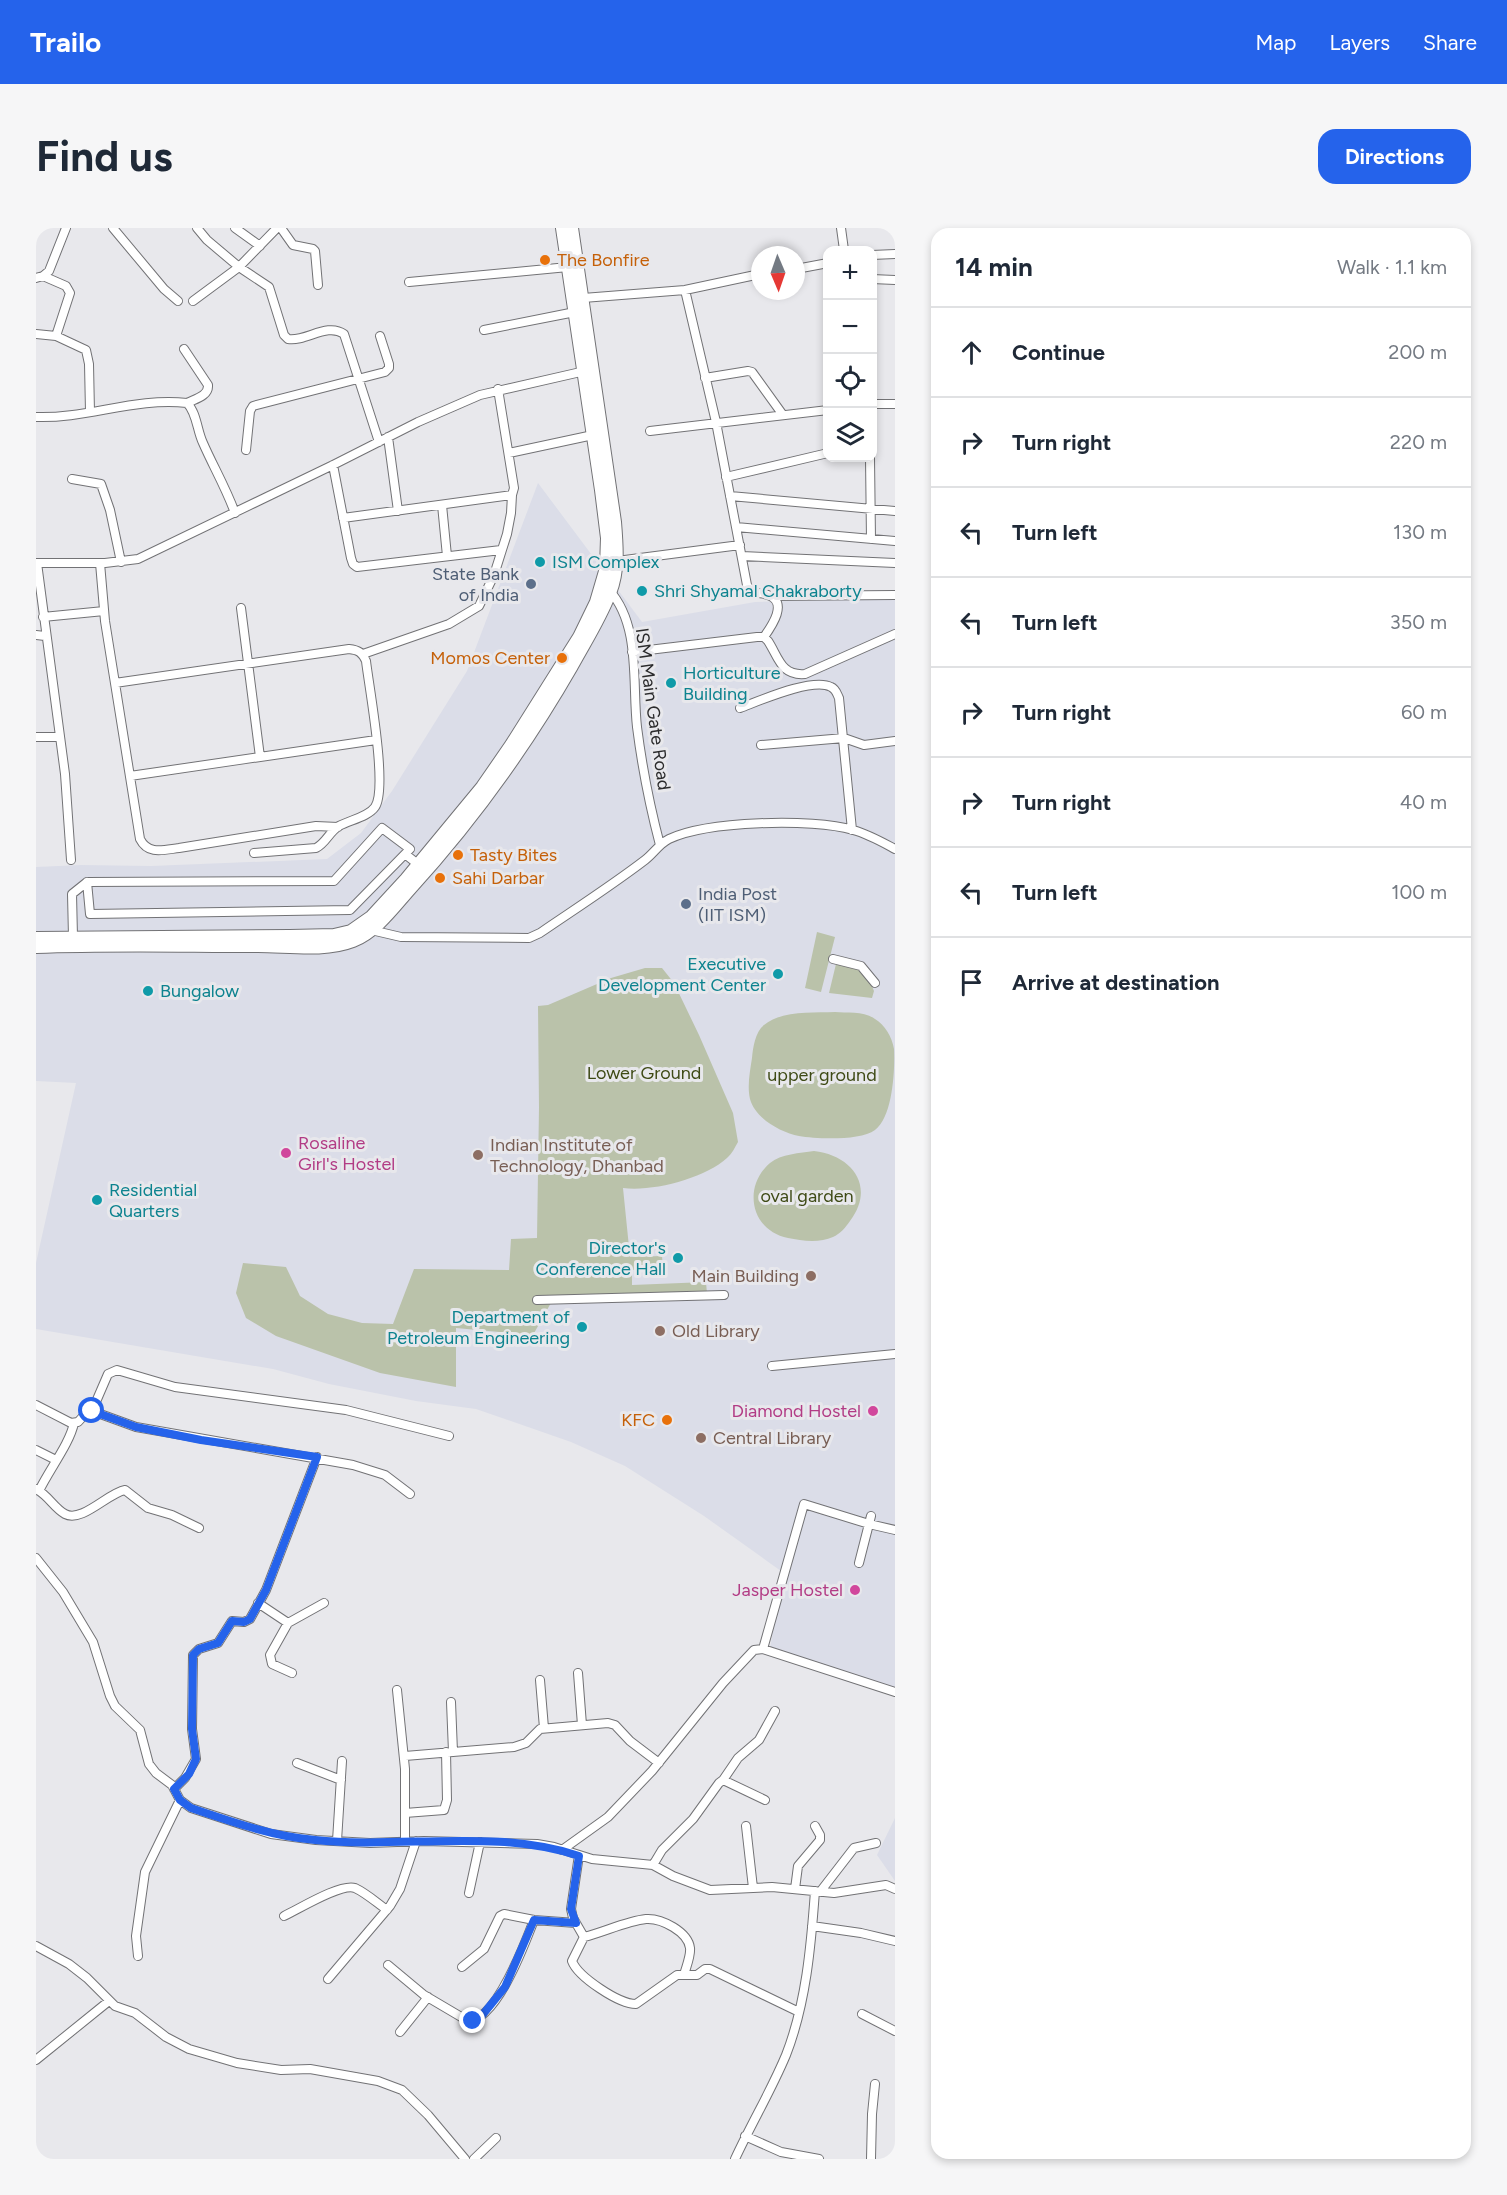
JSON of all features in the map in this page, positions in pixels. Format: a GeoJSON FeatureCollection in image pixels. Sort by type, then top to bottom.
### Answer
{"type":"FeatureCollection","features":[{"type":"Feature","properties":{"kind":"highway"},"geometry":{"type":"LineString","coordinates":[[36,947],[316,946],[353,941],[372,930],[432,865],[514,759],[561,684],[607,588],[617,561],[615,522],[575,312],[562,228]]}},
{"type":"Feature","properties":{"kind":"highway"},"geometry":{"type":"LineString","coordinates":[[36,938],[290,936],[344,933],[361,926],[371,917],[467,807],[511,745],[607,588],[607,538],[593,435],[583,298],[572,228]]}},
{"type":"Feature","properties":{"kind":"street"},"geometry":{"type":"LineString","coordinates":[[40,277],[49,271],[66,228]]}},
{"type":"Feature","properties":{"kind":"street"},"geometry":{"type":"LineString","coordinates":[[113,228],[164,289],[178,301]]}},
{"type":"Feature","properties":{"kind":"street"},"geometry":{"type":"LineString","coordinates":[[197,228],[207,240],[239,267],[269,287],[284,335],[288,339],[297,339],[332,330],[344,334],[379,442]]}},
{"type":"Feature","properties":{"kind":"street"},"geometry":{"type":"LineString","coordinates":[[235,228],[260,246]]}},
{"type":"Feature","properties":{"kind":"street"},"geometry":{"type":"LineString","coordinates":[[193,301],[239,267],[279,228],[293,245],[315,251],[318,285]]}},
{"type":"Feature","properties":{"kind":"street"},"geometry":{"type":"LineString","coordinates":[[842,228],[844,246]]}},
{"type":"Feature","properties":{"kind":"street"},"geometry":{"type":"LineString","coordinates":[[877,255],[895,254]]}},
{"type":"Feature","properties":{"kind":"street"},"geometry":{"type":"LineString","coordinates":[[805,267],[823,264]]}},
{"type":"Feature","properties":{"kind":"street"},"geometry":{"type":"LineString","coordinates":[[409,282],[568,267]]}},
{"type":"Feature","properties":{"kind":"street"},"geometry":{"type":"LineString","coordinates":[[583,298],[684,290],[751,276]]}},
{"type":"Feature","properties":{"kind":"street"},"geometry":{"type":"LineString","coordinates":[[40,277],[66,286],[70,293],[56,336]]}},
{"type":"Feature","properties":{"kind":"street"},"geometry":{"type":"LineString","coordinates":[[877,279],[895,280]]}},
{"type":"Feature","properties":{"kind":"street"},"geometry":{"type":"LineString","coordinates":[[684,290],[716,422],[747,585],[750,590],[770,596],[895,595]]}},
{"type":"Feature","properties":{"kind":"street"},"geometry":{"type":"LineString","coordinates":[[484,330],[575,312]]}},
{"type":"Feature","properties":{"kind":"street"},"geometry":{"type":"LineString","coordinates":[[36,334],[56,336],[86,350],[89,364],[90,412]]}},
{"type":"Feature","properties":{"kind":"street"},"geometry":{"type":"LineString","coordinates":[[246,450],[250,411],[253,406],[385,372],[389,364],[380,336]]}},
{"type":"Feature","properties":{"kind":"street"},"geometry":{"type":"LineString","coordinates":[[36,417],[62,417],[129,406],[187,403],[206,393],[208,385],[184,349]]}},
{"type":"Feature","properties":{"kind":"street"},"geometry":{"type":"LineString","coordinates":[[71,860],[60,737],[37,563],[99,563],[138,559],[388,437],[480,395],[498,389],[588,371]]}},
{"type":"Feature","properties":{"kind":"street"},"geometry":{"type":"LineString","coordinates":[[705,378],[752,372],[783,415]]}},
{"type":"Feature","properties":{"kind":"street"},"geometry":{"type":"LineString","coordinates":[[363,654],[441,627],[469,614],[483,601],[510,522],[514,488],[498,389]]}},
{"type":"Feature","properties":{"kind":"street"},"geometry":{"type":"LineString","coordinates":[[187,403],[193,412],[201,441],[223,481],[235,513]]}},
{"type":"Feature","properties":{"kind":"street"},"geometry":{"type":"LineString","coordinates":[[877,404],[895,404]]}},
{"type":"Feature","properties":{"kind":"street"},"geometry":{"type":"LineString","coordinates":[[650,431],[823,411]]}},
{"type":"Feature","properties":{"kind":"street"},"geometry":{"type":"LineString","coordinates":[[509,453],[593,435]]}},
{"type":"Feature","properties":{"kind":"street"},"geometry":{"type":"LineString","coordinates":[[388,437],[398,511]]}},
{"type":"Feature","properties":{"kind":"street"},"geometry":{"type":"LineString","coordinates":[[726,477],[823,454]]}},
{"type":"Feature","properties":{"kind":"street"},"geometry":{"type":"LineString","coordinates":[[870,462],[871,539]]}},
{"type":"Feature","properties":{"kind":"street"},"geometry":{"type":"LineString","coordinates":[[333,465],[351,558],[357,567],[501,550]]}},
{"type":"Feature","properties":{"kind":"street"},"geometry":{"type":"LineString","coordinates":[[72,479],[100,484],[110,510],[121,562]]}},
{"type":"Feature","properties":{"kind":"street"},"geometry":{"type":"LineString","coordinates":[[343,518],[512,495]]}},
{"type":"Feature","properties":{"kind":"street"},"geometry":{"type":"LineString","coordinates":[[730,496],[895,511]]}},
{"type":"Feature","properties":{"kind":"street"},"geometry":{"type":"LineString","coordinates":[[442,505],[447,556]]}},
{"type":"Feature","properties":{"kind":"street"},"geometry":{"type":"LineString","coordinates":[[736,526],[895,541]]}},
{"type":"Feature","properties":{"kind":"street"},"geometry":{"type":"LineString","coordinates":[[617,561],[740,545]]}},
{"type":"Feature","properties":{"kind":"street"},"geometry":{"type":"LineString","coordinates":[[742,556],[895,563]]}},
{"type":"Feature","properties":{"kind":"street"},"geometry":{"type":"LineString","coordinates":[[99,563],[115,683],[143,846],[148,849],[187,847],[316,826],[338,826],[371,811],[378,801],[379,762],[366,661],[363,654],[357,650],[349,649],[248,662],[115,683]]}},
{"type":"Feature","properties":{"kind":"street","name":"ISM Main Gate Road"},"geometry":{"type":"LineString","coordinates":[[607,588],[626,619],[632,652],[638,730],[660,845]]}},
{"type":"Feature","properties":{"kind":"street"},"geometry":{"type":"LineString","coordinates":[[764,638],[778,615],[778,606],[770,596]]}},
{"type":"Feature","properties":{"kind":"street"},"geometry":{"type":"LineString","coordinates":[[241,608],[260,757]]}},
{"type":"Feature","properties":{"kind":"street"},"geometry":{"type":"LineString","coordinates":[[43,617],[104,611]]}},
{"type":"Feature","properties":{"kind":"street"},"geometry":{"type":"LineString","coordinates":[[764,638],[786,670],[792,674],[805,674],[895,634]]}},
{"type":"Feature","properties":{"kind":"street"},"geometry":{"type":"LineString","coordinates":[[36,635],[45,636]]}},
{"type":"Feature","properties":{"kind":"street"},"geometry":{"type":"LineString","coordinates":[[632,652],[740,638],[764,638]]}},
{"type":"Feature","properties":{"kind":"street"},"geometry":{"type":"LineString","coordinates":[[740,708],[797,687],[831,686],[839,698],[852,830]]}},
{"type":"Feature","properties":{"kind":"street"},"geometry":{"type":"LineString","coordinates":[[36,737],[60,737]]}},
{"type":"Feature","properties":{"kind":"street"},"geometry":{"type":"LineString","coordinates":[[761,745],[844,738],[864,745],[895,741]]}},
{"type":"Feature","properties":{"kind":"street"},"geometry":{"type":"LineString","coordinates":[[130,776],[376,740]]}},
{"type":"Feature","properties":{"kind":"street"},"geometry":{"type":"LineString","coordinates":[[372,930],[401,938],[529,938],[540,933],[646,859],[660,845],[677,835],[707,828],[759,823],[830,826],[852,830],[895,849]]}},
{"type":"Feature","properties":{"kind":"street"},"geometry":{"type":"LineString","coordinates":[[254,853],[316,848],[322,845],[338,826]]}},
{"type":"Feature","properties":{"kind":"street"},"geometry":{"type":"LineString","coordinates":[[73,937],[72,894],[87,882],[334,881],[382,828],[410,849],[350,910],[90,914],[87,882]]}},
{"type":"Feature","properties":{"kind":"street"},"geometry":{"type":"LineString","coordinates":[[405,854],[419,864]]}},
{"type":"Feature","properties":{"kind":"street"},"geometry":{"type":"LineString","coordinates":[[833,959],[861,966],[875,983]]}},
{"type":"Feature","properties":{"kind":"street"},"geometry":{"type":"LineString","coordinates":[[537,1299],[724,1295]]}},
{"type":"Feature","properties":{"kind":"street"},"geometry":{"type":"LineString","coordinates":[[772,1366],[895,1354]]}},
{"type":"Feature","properties":{"kind":"street"},"geometry":{"type":"LineString","coordinates":[[92,1411],[108,1374],[117,1370],[175,1387],[346,1410],[449,1436]]}},
{"type":"Feature","properties":{"kind":"street"},"geometry":{"type":"LineString","coordinates":[[36,1405],[74,1423]]}},
{"type":"Feature","properties":{"kind":"street"},"geometry":{"type":"LineString","coordinates":[[199,1528],[172,1515],[148,1508],[125,1490],[117,1492],[85,1513],[74,1516],[63,1513],[38,1490],[71,1435],[74,1423],[85,1412],[92,1411],[136,1427],[201,1440],[317,1457],[376,1471],[410,1494]]}},
{"type":"Feature","properties":{"kind":"street"},"geometry":{"type":"LineString","coordinates":[[36,1450],[56,1460]]}},
{"type":"Feature","properties":{"kind":"street"},"geometry":{"type":"LineString","coordinates":[[174,1789],[189,1774],[196,1759],[192,1705],[194,1652],[218,1643],[232,1621],[247,1622],[266,1590],[317,1457]]}},
{"type":"Feature","properties":{"kind":"street"},"geometry":{"type":"LineString","coordinates":[[763,1649],[804,1504],[870,1520],[895,1530]]}},
{"type":"Feature","properties":{"kind":"street"},"geometry":{"type":"LineString","coordinates":[[859,1563],[870,1520]]}},
{"type":"Feature","properties":{"kind":"street"},"geometry":{"type":"LineString","coordinates":[[36,1558],[63,1592],[93,1642],[110,1696],[115,1706],[140,1730],[149,1764],[174,1789],[180,1800],[191,1808],[271,1834],[316,1840],[537,1844],[601,1861],[653,1865],[673,1876],[710,1890],[753,1888],[845,1892],[886,1885],[895,1889]]}},
{"type":"Feature","properties":{"kind":"street"},"geometry":{"type":"LineString","coordinates":[[258,1603],[288,1623]]}},
{"type":"Feature","properties":{"kind":"street"},"geometry":{"type":"LineString","coordinates":[[292,1673],[272,1664],[270,1658],[279,1637],[288,1623],[324,1603]]}},
{"type":"Feature","properties":{"kind":"street"},"geometry":{"type":"LineString","coordinates":[[562,1850],[608,1817],[659,1763],[723,1683],[754,1650],[763,1649],[895,1692]]}},
{"type":"Feature","properties":{"kind":"street"},"geometry":{"type":"LineString","coordinates":[[578,1673],[582,1725]]}},
{"type":"Feature","properties":{"kind":"street"},"geometry":{"type":"LineString","coordinates":[[540,1680],[544,1728]]}},
{"type":"Feature","properties":{"kind":"street"},"geometry":{"type":"LineString","coordinates":[[397,1690],[405,1756],[405,1841]]}},
{"type":"Feature","properties":{"kind":"street"},"geometry":{"type":"LineString","coordinates":[[405,1813],[438,1811],[446,1807],[451,1702]]}},
{"type":"Feature","properties":{"kind":"street"},"geometry":{"type":"LineString","coordinates":[[653,1865],[662,1850],[685,1828],[738,1758],[759,1740],[776,1711]]}},
{"type":"Feature","properties":{"kind":"street"},"geometry":{"type":"LineString","coordinates":[[405,1756],[518,1746],[526,1743],[533,1734],[544,1728],[602,1723],[615,1725],[630,1741],[659,1763]]}},
{"type":"Feature","properties":{"kind":"street"},"geometry":{"type":"LineString","coordinates":[[337,1841],[342,1761]]}},
{"type":"Feature","properties":{"kind":"street"},"geometry":{"type":"LineString","coordinates":[[297,1763],[340,1780]]}},
{"type":"Feature","properties":{"kind":"street"},"geometry":{"type":"LineString","coordinates":[[723,1780],[765,1800]]}},
{"type":"Feature","properties":{"kind":"street"},"geometry":{"type":"LineString","coordinates":[[138,1956],[136,1936],[145,1872],[180,1800]]}},
{"type":"Feature","properties":{"kind":"street"},"geometry":{"type":"LineString","coordinates":[[746,1826],[753,1888]]}},
{"type":"Feature","properties":{"kind":"street"},"geometry":{"type":"LineString","coordinates":[[795,1889],[798,1866],[820,1840],[815,1826]]}},
{"type":"Feature","properties":{"kind":"street"},"geometry":{"type":"LineString","coordinates":[[328,1979],[387,1910],[400,1889],[416,1841]]}},
{"type":"Feature","properties":{"kind":"street"},"geometry":{"type":"LineString","coordinates":[[469,1893],[480,1842]]}},
{"type":"Feature","properties":{"kind":"street"},"geometry":{"type":"LineString","coordinates":[[735,2159],[786,2054],[799,2012],[817,1892],[854,1848],[876,1843]]}},
{"type":"Feature","properties":{"kind":"street"},"geometry":{"type":"LineString","coordinates":[[579,1856],[571,1909],[584,1937]]}},
{"type":"Feature","properties":{"kind":"street"},"geometry":{"type":"LineString","coordinates":[[284,1916],[335,1891],[349,1887],[356,1889],[387,1910]]}},
{"type":"Feature","properties":{"kind":"street"},"geometry":{"type":"LineString","coordinates":[[462,1967],[484,1949],[500,1916],[510,1914],[534,1920],[576,1923]]}},
{"type":"Feature","properties":{"kind":"street"},"geometry":{"type":"LineString","coordinates":[[684,1975],[690,1950],[689,1945],[677,1929],[664,1922],[646,1919],[584,1937],[572,1961],[573,1966],[585,1978],[623,2001],[636,2004],[677,1975],[684,1975],[697,1975],[705,1970],[716,1970],[799,2012]]}},
{"type":"Feature","properties":{"kind":"street"},"geometry":{"type":"LineString","coordinates":[[388,1965],[428,1997],[468,2021],[480,2018],[512,1975],[534,1920]]}},
{"type":"Feature","properties":{"kind":"street"},"geometry":{"type":"LineString","coordinates":[[812,1926],[861,1932],[895,1941]]}},
{"type":"Feature","properties":{"kind":"street"},"geometry":{"type":"LineString","coordinates":[[36,1946],[69,1964],[115,2006],[135,2013],[175,2042],[211,2056],[267,2068],[310,2069],[395,2086],[428,2115],[465,2159]]}},
{"type":"Feature","properties":{"kind":"street"},"geometry":{"type":"LineString","coordinates":[[400,2032],[428,1997]]}},
{"type":"Feature","properties":{"kind":"street"},"geometry":{"type":"LineString","coordinates":[[36,2060],[109,2001]]}},
{"type":"Feature","properties":{"kind":"street"},"geometry":{"type":"LineString","coordinates":[[862,2014],[895,2031]]}},
{"type":"Feature","properties":{"kind":"street"},"geometry":{"type":"LineString","coordinates":[[871,2159],[875,2084]]}},
{"type":"Feature","properties":{"kind":"street"},"geometry":{"type":"LineString","coordinates":[[746,2136],[781,2152],[819,2159]]}},
{"type":"Feature","properties":{"kind":"street"},"geometry":{"type":"LineString","coordinates":[[474,2159],[496,2138]]}},
{"type":"Feature","properties":{"kind":"shaded area","name":"Indian Institute of Technology, Dhanbad"},"geometry":{"type":"Polygon","coordinates":[[[538,483],[642,622],[755,602],[895,596],[895,1688],[770,1650],[781,1571],[704,1516],[625,1466],[571,1442],[476,1409],[416,1401],[329,1384],[273,1369],[36,1329],[36,1263],[76,1083],[36,1081],[36,867],[151,866],[327,859],[361,833],[392,791],[467,671],[538,483]]]}},
{"type":"Feature","properties":{"kind":"shaded area"},"geometry":{"type":"Polygon","coordinates":[[[895,1818],[895,1881],[877,1855],[895,1818]]]}},
{"type":"Feature","properties":{"kind":"green space"},"geometry":{"type":"Polygon","coordinates":[[[817,932],[835,937],[821,992],[805,988],[817,932]]]}},
{"type":"Feature","properties":{"kind":"green space"},"geometry":{"type":"Polygon","coordinates":[[[836,964],[865,970],[874,991],[872,998],[829,993],[836,964]]]}},
{"type":"Feature","properties":{"kind":"green space","name":"Lower Ground"},"geometry":{"type":"Polygon","coordinates":[[[645,968],[662,968],[674,983],[733,1113],[738,1142],[727,1158],[706,1172],[663,1186],[623,1188],[630,1257],[662,1256],[663,1269],[632,1270],[632,1285],[706,1282],[707,1294],[552,1301],[533,1335],[456,1328],[456,1387],[380,1373],[276,1336],[246,1318],[236,1293],[243,1263],[286,1267],[300,1296],[328,1314],[362,1323],[393,1324],[414,1269],[509,1270],[511,1239],[537,1238],[538,1006],[548,1005],[611,978],[645,968]]]}},
{"type":"Feature","properties":{"kind":"green space","name":"upper ground"},"geometry":{"type":"Polygon","coordinates":[[[835,1012],[871,1016],[885,1028],[890,1036],[894,1049],[894,1068],[892,1092],[886,1115],[875,1130],[859,1136],[816,1138],[784,1131],[763,1118],[750,1099],[749,1078],[757,1036],[764,1025],[780,1017],[798,1013],[835,1012]]]}},
{"type":"Feature","properties":{"kind":"green space","name":"oval garden"},"geometry":{"type":"Polygon","coordinates":[[[814,1151],[839,1159],[856,1175],[861,1196],[857,1208],[843,1230],[828,1239],[805,1241],[775,1234],[759,1218],[755,1207],[754,1195],[761,1173],[774,1160],[791,1154],[814,1151]]]}},
{"type":"Feature","properties":{"kind":"place","name":"The Bonfire"},"geometry":{"type":"Point","coordinates":[545,260]}},
{"type":"Feature","properties":{"kind":"place","name":"ISM Complex"},"geometry":{"type":"Point","coordinates":[540,562]}},
{"type":"Feature","properties":{"kind":"place","name":"State Bank of India"},"geometry":{"type":"Point","coordinates":[531,584]}},
{"type":"Feature","properties":{"kind":"place","name":"Shri Shyamal Chakraborty"},"geometry":{"type":"Point","coordinates":[642,591]}},
{"type":"Feature","properties":{"kind":"place","name":"Momos Center"},"geometry":{"type":"Point","coordinates":[562,658]}},
{"type":"Feature","properties":{"kind":"place","name":"Horticulture Building"},"geometry":{"type":"Point","coordinates":[671,683]}},
{"type":"Feature","properties":{"kind":"place","name":"Tasty Bites"},"geometry":{"type":"Point","coordinates":[458,855]}},
{"type":"Feature","properties":{"kind":"place","name":"Sahi Darbar"},"geometry":{"type":"Point","coordinates":[440,878]}},
{"type":"Feature","properties":{"kind":"place","name":"India Post (IIT ISM)"},"geometry":{"type":"Point","coordinates":[686,904]}},
{"type":"Feature","properties":{"kind":"place","name":"Executive Development Center"},"geometry":{"type":"Point","coordinates":[778,974]}},
{"type":"Feature","properties":{"kind":"place","name":"Bungalow"},"geometry":{"type":"Point","coordinates":[148,991]}},
{"type":"Feature","properties":{"kind":"place","name":"Rosaline Girl's Hostel"},"geometry":{"type":"Point","coordinates":[286,1153]}},
{"type":"Feature","properties":{"kind":"place","name":"Indian Institute of Technology, Dhanbad"},"geometry":{"type":"Point","coordinates":[478,1155]}},
{"type":"Feature","properties":{"kind":"place","name":"Residential Quarters"},"geometry":{"type":"Point","coordinates":[97,1200]}},
{"type":"Feature","properties":{"kind":"place","name":"Director's Conference Hall"},"geometry":{"type":"Point","coordinates":[678,1258]}},
{"type":"Feature","properties":{"kind":"place","name":"Main Building"},"geometry":{"type":"Point","coordinates":[811,1276]}},
{"type":"Feature","properties":{"kind":"place","name":"Department of Petroleum Engineering"},"geometry":{"type":"Point","coordinates":[582,1327]}},
{"type":"Feature","properties":{"kind":"place","name":"Old Library"},"geometry":{"type":"Point","coordinates":[660,1331]}},
{"type":"Feature","properties":{"kind":"place","name":"Diamond Hostel"},"geometry":{"type":"Point","coordinates":[873,1411]}},
{"type":"Feature","properties":{"kind":"place","name":"KFC"},"geometry":{"type":"Point","coordinates":[667,1420]}},
{"type":"Feature","properties":{"kind":"place","name":"Central Library"},"geometry":{"type":"Point","coordinates":[701,1438]}},
{"type":"Feature","properties":{"kind":"place","name":"Jasper Hostel"},"geometry":{"type":"Point","coordinates":[855,1590]}},
{"type":"Feature","properties":{"kind":"route"},"geometry":{"type":"LineString","coordinates":[[92,1411],[126,1425],[201,1440],[317,1457],[266,1590],[250,1619],[247,1622],[232,1621],[218,1643],[194,1652],[192,1729],[196,1759],[189,1774],[174,1789],[186,1806],[271,1834],[316,1840],[370,1843],[424,1841],[537,1844],[579,1856],[571,1909],[576,1923],[534,1920],[505,1987],[480,2018],[473,2021]]}}]}
